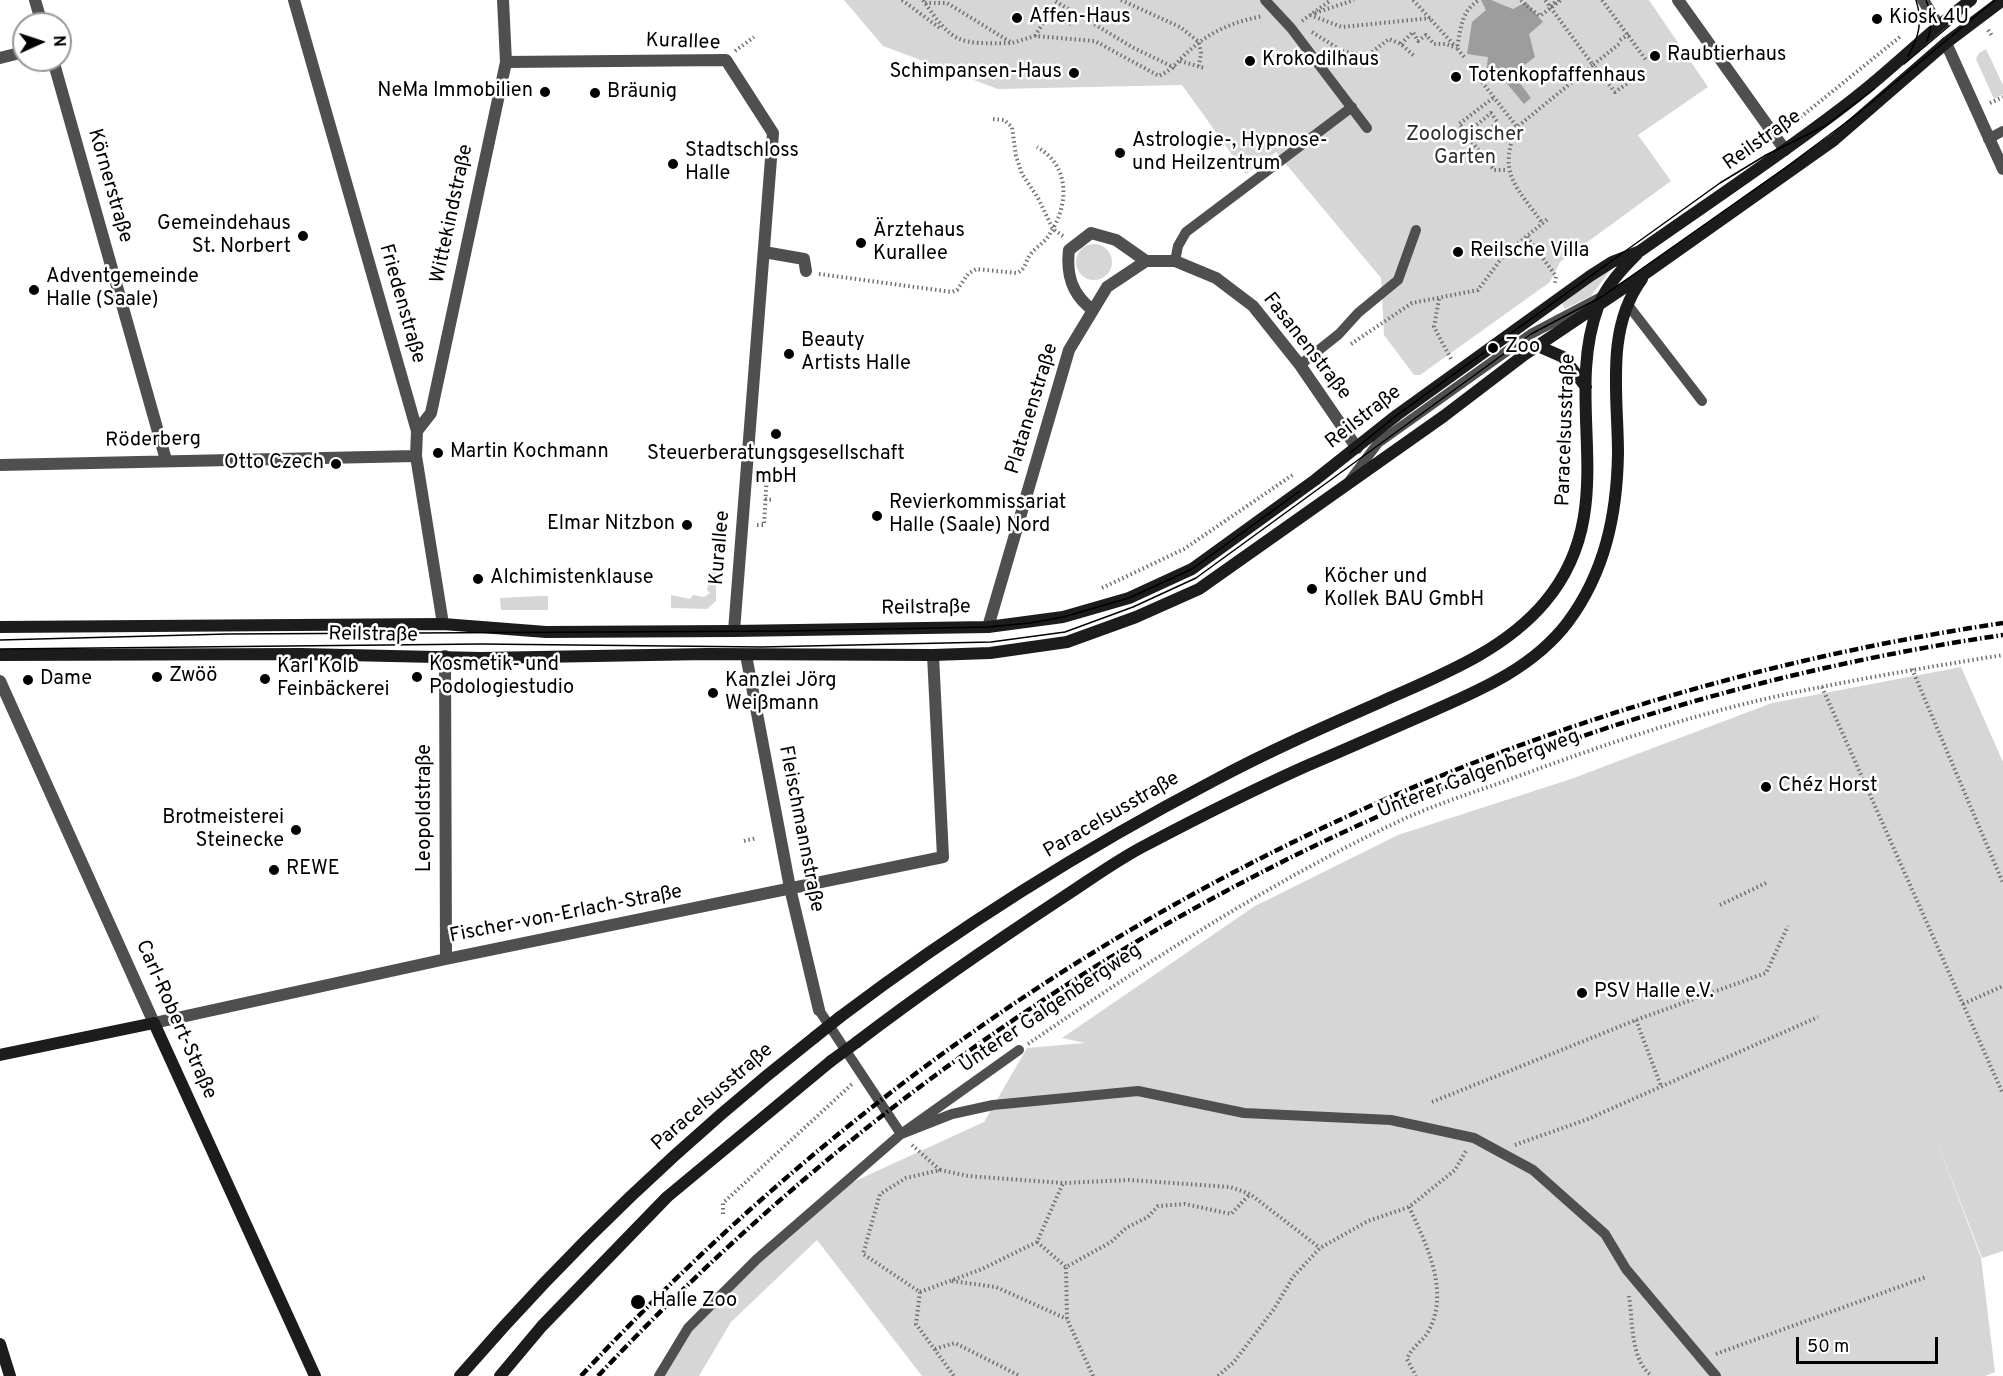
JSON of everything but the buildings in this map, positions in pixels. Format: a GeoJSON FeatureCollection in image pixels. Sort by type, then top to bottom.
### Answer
{"type":"FeatureCollection","features":[{"type":"Feature","properties":{"kind":"main road","name":"Reilstraße"},"geometry":{"type":"LineString","coordinates":[[0,627],[443,624],[546,632],[988,627],[1030,623],[1129,598],[1192,569],[1357,448],[1397,415],[1590,276],[1612,262],[1640,251],[1785,150],[1855,98],[1938,25],[1971,0]]}},
{"type":"Feature","properties":{"kind":"main road","name":"Reilstraße"},"geometry":{"type":"LineString","coordinates":[[0,655],[481,658],[933,655],[990,653],[1067,642],[1136,617],[1199,589],[1601,301],[1649,271],[1834,140],[1946,43],[2003,0]]}},
{"type":"Feature","properties":{"kind":"main road","name":"Paracelsusstraße"},"geometry":{"type":"LineString","coordinates":[[460,1376],[518,1309],[639,1188],[815,1036],[922,955],[1074,858],[1133,824],[1306,735],[1444,674],[1484,653],[1536,612],[1557,586],[1581,534],[1588,468],[1586,388],[1588,351],[1601,301],[1619,273],[1640,251]]}},
{"type":"Feature","properties":{"kind":"main road"},"geometry":{"type":"LineString","coordinates":[[500,1376],[542,1326],[667,1197],[831,1061],[956,967],[1144,846],[1273,781],[1474,693],[1517,669],[1550,642],[1589,590],[1598,573],[1609,534],[1616,495],[1618,454],[1617,351],[1628,305],[1649,271]]}},
{"type":"Feature","properties":{"kind":"main road"},"geometry":{"type":"LineString","coordinates":[[1538,346],[1563,357],[1580,375],[1586,388]]}},
{"type":"Feature","properties":{"kind":"main road"},"geometry":{"type":"LineString","coordinates":[[734,631],[746,655]]}},
{"type":"Feature","properties":{"kind":"main road","name":"Fischer-von-Erlach-Straße"},"geometry":{"type":"LineString","coordinates":[[0,1055],[154,1023]]}},
{"type":"Feature","properties":{"kind":"main road","name":"Carl-Robert-Straße"},"geometry":{"type":"LineString","coordinates":[[154,1023],[315,1376]]}},
{"type":"Feature","properties":{"kind":"main road"},"geometry":{"type":"LineString","coordinates":[[0,1344],[10,1376]]}},
{"type":"Feature","properties":{"kind":"street","name":"Friedenstraße"},"geometry":{"type":"LineString","coordinates":[[294,0],[417,431],[416,456],[443,624]]}},
{"type":"Feature","properties":{"kind":"street","name":"Wittekindstraße"},"geometry":{"type":"LineString","coordinates":[[417,431],[431,413],[506,62],[503,0]]}},
{"type":"Feature","properties":{"kind":"street"},"geometry":{"type":"LineString","coordinates":[[1678,0],[1785,150]]}},
{"type":"Feature","properties":{"kind":"street"},"geometry":{"type":"LineString","coordinates":[[1923,0],[1938,25]]}},
{"type":"Feature","properties":{"kind":"street"},"geometry":{"type":"LineString","coordinates":[[1946,43],[2003,169]]}},
{"type":"Feature","properties":{"kind":"street","name":"Kurallee"},"geometry":{"type":"LineString","coordinates":[[506,62],[726,60],[773,134],[734,631]]}},
{"type":"Feature","properties":{"kind":"street","name":"Körnerstraße"},"geometry":{"type":"LineString","coordinates":[[56,72],[166,460]]}},
{"type":"Feature","properties":{"kind":"street"},"geometry":{"type":"LineString","coordinates":[[1093,310],[1080,301],[1066,272],[1069,250],[1091,233],[1116,240],[1146,261]]}},
{"type":"Feature","properties":{"kind":"street"},"geometry":{"type":"LineString","coordinates":[[764,252],[804,259],[806,271]]}},
{"type":"Feature","properties":{"kind":"street","name":"Fasanenstraße"},"geometry":{"type":"LineString","coordinates":[[1146,261],[1175,261],[1216,278],[1252,306],[1300,365],[1357,448]]}},
{"type":"Feature","properties":{"kind":"street","name":"Platanenstraße"},"geometry":{"type":"LineString","coordinates":[[988,627],[1069,350],[1107,287],[1146,261]]}},
{"type":"Feature","properties":{"kind":"street","name":"Röderberg"},"geometry":{"type":"LineString","coordinates":[[0,465],[416,456]]}},
{"type":"Feature","properties":{"kind":"street","name":"Fleischmannstraße"},"geometry":{"type":"LineString","coordinates":[[746,655],[790,888],[819,1010]]}},
{"type":"Feature","properties":{"kind":"street","name":"Fischer-von-Erlach-Straße"},"geometry":{"type":"LineString","coordinates":[[154,1023],[446,959],[943,857],[933,655]]}},
{"type":"Feature","properties":{"kind":"street","name":"Leopoldstraße"},"geometry":{"type":"LineString","coordinates":[[445,656],[446,959]]}},
{"type":"Feature","properties":{"kind":"street","name":"Carl-Robert-Straße"},"geometry":{"type":"LineString","coordinates":[[0,681],[154,1023]]}},
{"type":"Feature","properties":{"kind":"lane"},"geometry":{"type":"LineString","coordinates":[[1265,0],[1291,28],[1367,128]]}},
{"type":"Feature","properties":{"kind":"lane"},"geometry":{"type":"LineString","coordinates":[[1938,25],[1946,43]]}},
{"type":"Feature","properties":{"kind":"lane"},"geometry":{"type":"LineString","coordinates":[[1175,261],[1178,246],[1186,232],[1352,107]]}},
{"type":"Feature","properties":{"kind":"lane"},"geometry":{"type":"LineString","coordinates":[[1988,139],[2003,131]]}},
{"type":"Feature","properties":{"kind":"lane"},"geometry":{"type":"LineString","coordinates":[[1300,365],[1339,334],[1358,313],[1398,280],[1416,230]]}},
{"type":"Feature","properties":{"kind":"lane"},"geometry":{"type":"LineString","coordinates":[[1348,482],[1378,443],[1531,334],[1601,301]]}},
{"type":"Feature","properties":{"kind":"lane"},"geometry":{"type":"LineString","coordinates":[[1628,305],[1702,401]]}},
{"type":"Feature","properties":{"kind":"lane"},"geometry":{"type":"LineString","coordinates":[[819,1010],[901,1134]]}},
{"type":"Feature","properties":{"kind":"lane","name":"Unterer Galgenbergweg"},"geometry":{"type":"LineString","coordinates":[[659,1376],[688,1328],[757,1259],[901,1134],[1019,1050]]}},
{"type":"Feature","properties":{"kind":"lane","name":"Unterer Galgenbergweg"},"geometry":{"type":"LineString","coordinates":[[901,1134],[952,1114],[993,1105],[1138,1091],[1244,1113],[1391,1120],[1474,1138],[1533,1170],[1605,1234],[1626,1269],[1716,1376]]}},
{"type":"Feature","properties":{"kind":"path"},"geometry":{"type":"LineString","coordinates":[[902,0],[944,31],[970,44],[1011,43],[1035,36],[1095,41],[1159,76],[1175,68],[1199,42],[1232,24],[1276,13]]}},
{"type":"Feature","properties":{"kind":"path"},"geometry":{"type":"LineString","coordinates":[[1053,0],[1132,47],[1175,68]]}},
{"type":"Feature","properties":{"kind":"path"},"geometry":{"type":"LineString","coordinates":[[1121,0],[1180,27],[1199,42],[1201,53],[1198,66]]}},
{"type":"Feature","properties":{"kind":"path"},"geometry":{"type":"LineString","coordinates":[[1330,0],[1298,24],[1342,51],[1367,56],[1389,39],[1401,44],[1414,56]]}},
{"type":"Feature","properties":{"kind":"path"},"geometry":{"type":"LineString","coordinates":[[1310,15],[1354,0]]}},
{"type":"Feature","properties":{"kind":"path"},"geometry":{"type":"LineString","coordinates":[[1413,0],[1464,57]]}},
{"type":"Feature","properties":{"kind":"path"},"geometry":{"type":"LineString","coordinates":[[1457,48],[1462,19],[1469,6],[1479,0]]}},
{"type":"Feature","properties":{"kind":"path"},"geometry":{"type":"LineString","coordinates":[[1521,0],[1540,16],[1560,0]]}},
{"type":"Feature","properties":{"kind":"path"},"geometry":{"type":"LineString","coordinates":[[1545,0],[1615,92],[1641,74]]}},
{"type":"Feature","properties":{"kind":"path"},"geometry":{"type":"LineString","coordinates":[[1550,6],[1560,0]]}},
{"type":"Feature","properties":{"kind":"path"},"geometry":{"type":"LineString","coordinates":[[1602,0],[1646,60]]}},
{"type":"Feature","properties":{"kind":"path"},"geometry":{"type":"LineString","coordinates":[[924,1],[944,31]]}},
{"type":"Feature","properties":{"kind":"path"},"geometry":{"type":"LineString","coordinates":[[924,1],[948,3],[1011,43]]}},
{"type":"Feature","properties":{"kind":"path"},"geometry":{"type":"LineString","coordinates":[[1035,36],[1043,23],[1043,7],[1072,25],[1079,15]]}},
{"type":"Feature","properties":{"kind":"path"},"geometry":{"type":"LineString","coordinates":[[1310,15],[1342,27],[1431,18]]}},
{"type":"Feature","properties":{"kind":"path"},"geometry":{"type":"LineString","coordinates":[[1401,44],[1413,32],[1419,41],[1426,34],[1434,44],[1446,44],[1457,48]]}},
{"type":"Feature","properties":{"kind":"path"},"geometry":{"type":"LineString","coordinates":[[1543,224],[1507,170],[1509,146],[1517,127],[1629,34]]}},
{"type":"Feature","properties":{"kind":"path"},"geometry":{"type":"LineString","coordinates":[[744,43],[754,37]]}},
{"type":"Feature","properties":{"kind":"path"},"geometry":{"type":"LineString","coordinates":[[1094,48],[1095,41]]}},
{"type":"Feature","properties":{"kind":"path"},"geometry":{"type":"LineString","coordinates":[[1180,61],[1204,68]]}},
{"type":"Feature","properties":{"kind":"path"},"geometry":{"type":"LineString","coordinates":[[1482,82],[1517,127]]}},
{"type":"Feature","properties":{"kind":"path"},"geometry":{"type":"LineString","coordinates":[[1990,103],[2003,97]]}},
{"type":"Feature","properties":{"kind":"path"},"geometry":{"type":"LineString","coordinates":[[1493,98],[1460,124],[1467,133],[1491,113],[1498,123],[1472,142],[1494,170],[1507,170]]}},
{"type":"Feature","properties":{"kind":"path"},"geometry":{"type":"LineString","coordinates":[[993,119],[1004,120],[1012,127],[1016,156],[1022,174],[1038,198],[1053,229],[1076,244]]}},
{"type":"Feature","properties":{"kind":"path"},"geometry":{"type":"LineString","coordinates":[[806,271],[806,273],[952,291],[960,287],[968,274],[976,269],[1017,273],[1022,270],[1030,255],[1053,229],[1061,203],[1062,172],[1051,157],[1037,147]]}},
{"type":"Feature","properties":{"kind":"path"},"geometry":{"type":"LineString","coordinates":[[1348,346],[1412,303],[1478,290],[1504,255],[1549,218]]}},
{"type":"Feature","properties":{"kind":"path"},"geometry":{"type":"LineString","coordinates":[[1527,237],[1551,269]]}},
{"type":"Feature","properties":{"kind":"path"},"geometry":{"type":"LineString","coordinates":[[1547,288],[1564,280]]}},
{"type":"Feature","properties":{"kind":"path"},"geometry":{"type":"LineString","coordinates":[[1439,299],[1434,327],[1451,355],[1458,372]]}},
{"type":"Feature","properties":{"kind":"path"},"geometry":{"type":"LineString","coordinates":[[1444,363],[1451,355]]}},
{"type":"Feature","properties":{"kind":"path"},"geometry":{"type":"LineString","coordinates":[[1093,591],[1184,549],[1300,470]]}},
{"type":"Feature","properties":{"kind":"path"},"geometry":{"type":"LineString","coordinates":[[764,515],[766,480]]}},
{"type":"Feature","properties":{"kind":"path"},"geometry":{"type":"LineString","coordinates":[[765,499],[774,500]]}},
{"type":"Feature","properties":{"kind":"path","name":"Unterer Galgenbergweg"},"geometry":{"type":"LineString","coordinates":[[1019,1050],[1101,994],[1250,902],[1314,864],[1410,816],[1551,764],[1707,714],[1912,669],[2003,655]]}},
{"type":"Feature","properties":{"kind":"path"},"geometry":{"type":"LineString","coordinates":[[1912,669],[2003,884]]}},
{"type":"Feature","properties":{"kind":"path"},"geometry":{"type":"LineString","coordinates":[[1822,687],[2003,1094]]}},
{"type":"Feature","properties":{"kind":"path"},"geometry":{"type":"LineString","coordinates":[[744,841],[757,838]]}},
{"type":"Feature","properties":{"kind":"path"},"geometry":{"type":"LineString","coordinates":[[1720,905],[1768,882]]}},
{"type":"Feature","properties":{"kind":"path"},"geometry":{"type":"LineString","coordinates":[[1432,1102],[1636,1020],[1766,973],[1788,926]]}},
{"type":"Feature","properties":{"kind":"path"},"geometry":{"type":"LineString","coordinates":[[1963,1004],[2003,986]]}},
{"type":"Feature","properties":{"kind":"path"},"geometry":{"type":"LineString","coordinates":[[1497,1151],[1588,1119],[1818,1017]]}},
{"type":"Feature","properties":{"kind":"path"},"geometry":{"type":"LineString","coordinates":[[1636,1020],[1661,1087]]}},
{"type":"Feature","properties":{"kind":"path"},"geometry":{"type":"LineString","coordinates":[[723,1214],[723,1203],[861,1075]]}},
{"type":"Feature","properties":{"kind":"path"},"geometry":{"type":"LineString","coordinates":[[901,1134],[940,1170]]}},
{"type":"Feature","properties":{"kind":"path"},"geometry":{"type":"LineString","coordinates":[[1218,1376],[1234,1362],[1274,1309],[1293,1277],[1320,1248],[1368,1221],[1409,1207],[1455,1170],[1474,1138]]}},
{"type":"Feature","properties":{"kind":"path"},"geometry":{"type":"LineString","coordinates":[[920,1292],[863,1254],[880,1194],[906,1178],[940,1170],[968,1176],[1063,1183],[1129,1180],[1230,1187],[1250,1194],[1320,1248]]}},
{"type":"Feature","properties":{"kind":"path"},"geometry":{"type":"LineString","coordinates":[[920,1292],[982,1269],[1037,1242],[1063,1183]]}},
{"type":"Feature","properties":{"kind":"path"},"geometry":{"type":"LineString","coordinates":[[1066,1267],[1111,1242],[1126,1228],[1148,1217],[1158,1206],[1185,1204],[1231,1214],[1250,1194]]}},
{"type":"Feature","properties":{"kind":"path"},"geometry":{"type":"LineString","coordinates":[[1409,1207],[1432,1258],[1437,1305],[1429,1332],[1412,1348],[1407,1359],[1416,1376]]}},
{"type":"Feature","properties":{"kind":"path"},"geometry":{"type":"LineString","coordinates":[[1037,1242],[1066,1267],[1067,1319],[1093,1376]]}},
{"type":"Feature","properties":{"kind":"path"},"geometry":{"type":"LineString","coordinates":[[1702,1359],[1926,1277]]}},
{"type":"Feature","properties":{"kind":"path"},"geometry":{"type":"LineString","coordinates":[[951,1281],[996,1287],[1067,1319]]}},
{"type":"Feature","properties":{"kind":"path"},"geometry":{"type":"LineString","coordinates":[[1628,1285],[1637,1352],[1643,1370],[1652,1376]]}},
{"type":"Feature","properties":{"kind":"path"},"geometry":{"type":"LineString","coordinates":[[920,1292],[916,1324],[954,1376]]}},
{"type":"Feature","properties":{"kind":"path"},"geometry":{"type":"LineString","coordinates":[[935,1349],[955,1343],[1020,1376]]}},
{"type":"Feature","properties":{"kind":"green space","name":"Zoologischer Garten"},"geometry":{"type":"Polygon","coordinates":[[[844,0],[1649,0],[1708,87],[1638,135],[1671,181],[1560,262],[1550,282],[1420,375],[1414,375],[1384,335],[1381,278],[1276,152],[1246,174],[1182,85],[998,89],[883,46],[844,0]]]}},
{"type":"Feature","properties":{"kind":"green space"},"geometry":{"type":"Polygon","coordinates":[[[1986,49],[2003,85],[2003,94],[1994,99],[1976,59],[1979,53],[1986,49]]]}},
{"type":"Feature","properties":{"kind":"green space"},"geometry":{"type":"Polygon","coordinates":[[[1094,244],[1107,249],[1112,262],[1107,275],[1094,280],[1081,275],[1076,262],[1081,249],[1094,244]]]}},
{"type":"Feature","properties":{"kind":"green space"},"geometry":{"type":"Polygon","coordinates":[[[1609,267],[1611,269],[1591,296],[1565,309],[1562,304],[1609,267]]]}},
{"type":"Feature","properties":{"kind":"green space"},"geometry":{"type":"Polygon","coordinates":[[[709,570],[716,570],[716,601],[707,609],[671,608],[671,595],[690,599],[693,595],[704,597],[710,593],[707,590],[711,572],[709,570]]]}},
{"type":"Feature","properties":{"kind":"green space"},"geometry":{"type":"Polygon","coordinates":[[[548,596],[548,610],[501,610],[500,598],[548,596]]]}},
{"type":"Feature","properties":{"kind":"green space"},"geometry":{"type":"Polygon","coordinates":[[[1961,667],[2003,762],[2003,1251],[1982,1258],[1933,1131],[1981,1258],[1995,1372],[1985,1376],[922,1376],[817,1240],[731,1322],[699,1376],[659,1376],[688,1329],[842,1187],[984,1122],[1027,1048],[1085,1043],[1062,1038],[1255,906],[1398,835],[1571,779],[1772,703],[1961,667]]]}},
{"type":"Feature","properties":{"kind":"shaded area"},"geometry":{"type":"Polygon","coordinates":[[[1481,0],[1491,0],[1513,9],[1526,2],[1543,22],[1529,34],[1535,57],[1513,74],[1531,98],[1524,104],[1504,80],[1486,74],[1488,57],[1467,54],[1472,22],[1486,10],[1481,0]]]}},
{"type":"Feature","properties":{"kind":"tram line"},"geometry":{"type":"LineString","coordinates":[[1908,56],[1919,29],[1916,0]]}},
{"type":"Feature","properties":{"kind":"tram line"},"geometry":{"type":"LineString","coordinates":[[1926,0],[1931,20],[1927,41]]}},
{"type":"Feature","properties":{"kind":"tram line"},"geometry":{"type":"LineString","coordinates":[[0,649],[481,644],[762,647],[991,642],[1065,632],[1133,607],[1196,578],[1531,334],[1603,296],[1785,168],[1856,115],[1995,0]]}},
{"type":"Feature","properties":{"kind":"tram line"},"geometry":{"type":"LineString","coordinates":[[1904,64],[1961,16]]}},
{"type":"Feature","properties":{"kind":"tram line"},"geometry":{"type":"LineString","coordinates":[[1350,453],[1397,415],[1720,183],[1766,155],[1825,126],[1874,89]]}},
{"type":"Feature","properties":{"kind":"tram line"},"geometry":{"type":"LineString","coordinates":[[0,640],[228,634],[789,631],[988,627],[1030,623],[1063,617],[1129,598],[1192,569],[1300,491]]}},
{"type":"Feature","properties":{"kind":"railway"},"geometry":{"type":"LineString","coordinates":[[581,1376],[729,1229],[886,1096],[1052,979],[1226,876],[1409,789],[1600,718],[1798,662],[2003,623]]}},
{"type":"Feature","properties":{"kind":"railway"},"geometry":{"type":"LineString","coordinates":[[598,1376],[744,1232],[900,1102],[1064,986],[1237,885],[1418,799],[1606,728],[1802,673],[2003,635]]}},
{"type":"Feature","properties":{"kind":"place","name":"Affen-Haus"},"geometry":{"type":"Point","coordinates":[1017,18]}},
{"type":"Feature","properties":{"kind":"place","name":"Kiosk 4U"},"geometry":{"type":"Point","coordinates":[1877,19]}},
{"type":"Feature","properties":{"kind":"place","name":"Raubtierhaus"},"geometry":{"type":"Point","coordinates":[1655,56]}},
{"type":"Feature","properties":{"kind":"place","name":"Krokodilhaus"},"geometry":{"type":"Point","coordinates":[1250,61]}},
{"type":"Feature","properties":{"kind":"place","name":"Schimpansen-Haus"},"geometry":{"type":"Point","coordinates":[1074,73]}},
{"type":"Feature","properties":{"kind":"place","name":"Totenkopfaffenhaus"},"geometry":{"type":"Point","coordinates":[1456,77]}},
{"type":"Feature","properties":{"kind":"place","name":"NeMa Immobilien"},"geometry":{"type":"Point","coordinates":[545,92]}},
{"type":"Feature","properties":{"kind":"place","name":"Bräunig"},"geometry":{"type":"Point","coordinates":[595,93]}},
{"type":"Feature","properties":{"kind":"place","name":"Astrologie-, Hypnose- und Heilzentrum"},"geometry":{"type":"Point","coordinates":[1120,153]}},
{"type":"Feature","properties":{"kind":"place","name":"Stadtschloss Halle"},"geometry":{"type":"Point","coordinates":[673,164]}},
{"type":"Feature","properties":{"kind":"place","name":"Gemeindehaus St. Norbert"},"geometry":{"type":"Point","coordinates":[303,236]}},
{"type":"Feature","properties":{"kind":"place","name":"Ärztehaus Kurallee"},"geometry":{"type":"Point","coordinates":[861,243]}},
{"type":"Feature","properties":{"kind":"place","name":"Reilsche Villa"},"geometry":{"type":"Point","coordinates":[1458,252]}},
{"type":"Feature","properties":{"kind":"place","name":"Adventgemeinde Halle (Saale)"},"geometry":{"type":"Point","coordinates":[34,290]}},
{"type":"Feature","properties":{"kind":"place","name":"Zoo"},"geometry":{"type":"Point","coordinates":[1493,348]}},
{"type":"Feature","properties":{"kind":"place","name":"Beauty Artists Halle"},"geometry":{"type":"Point","coordinates":[789,354]}},
{"type":"Feature","properties":{"kind":"place","name":"Steuerberatungsgesellschaft mbH"},"geometry":{"type":"Point","coordinates":[776,434]}},
{"type":"Feature","properties":{"kind":"place","name":"Martin Kochmann"},"geometry":{"type":"Point","coordinates":[438,453]}},
{"type":"Feature","properties":{"kind":"place","name":"Otto Czech"},"geometry":{"type":"Point","coordinates":[336,464]}},
{"type":"Feature","properties":{"kind":"place","name":"Revierkommissariat Halle (Saale) Nord"},"geometry":{"type":"Point","coordinates":[877,516]}},
{"type":"Feature","properties":{"kind":"place","name":"Elmar Nitzbon"},"geometry":{"type":"Point","coordinates":[687,525]}},
{"type":"Feature","properties":{"kind":"place","name":"Alchimistenklause"},"geometry":{"type":"Point","coordinates":[478,579]}},
{"type":"Feature","properties":{"kind":"place","name":"Köcher und Kollek BAU GmbH"},"geometry":{"type":"Point","coordinates":[1312,589]}},
{"type":"Feature","properties":{"kind":"place","name":"Zwöö"},"geometry":{"type":"Point","coordinates":[157,677]}},
{"type":"Feature","properties":{"kind":"place","name":"Kosmetik- und Podologiestudio"},"geometry":{"type":"Point","coordinates":[417,677]}},
{"type":"Feature","properties":{"kind":"place","name":"Karl Kolb Feinbäckerei"},"geometry":{"type":"Point","coordinates":[265,679]}},
{"type":"Feature","properties":{"kind":"place","name":"Dame"},"geometry":{"type":"Point","coordinates":[28,680]}},
{"type":"Feature","properties":{"kind":"place","name":"Kanzlei Jörg Weißmann"},"geometry":{"type":"Point","coordinates":[713,693]}},
{"type":"Feature","properties":{"kind":"place","name":"Chéz Horst"},"geometry":{"type":"Point","coordinates":[1766,787]}},
{"type":"Feature","properties":{"kind":"place","name":"Brotmeisterei Steinecke"},"geometry":{"type":"Point","coordinates":[296,830]}},
{"type":"Feature","properties":{"kind":"place","name":"REWE"},"geometry":{"type":"Point","coordinates":[274,870]}},
{"type":"Feature","properties":{"kind":"place","name":"PSV Halle e.V."},"geometry":{"type":"Point","coordinates":[1582,993]}},
{"type":"Feature","properties":{"kind":"place","name":"Halle Zoo"},"geometry":{"type":"Point","coordinates":[638,1302]}}]}
